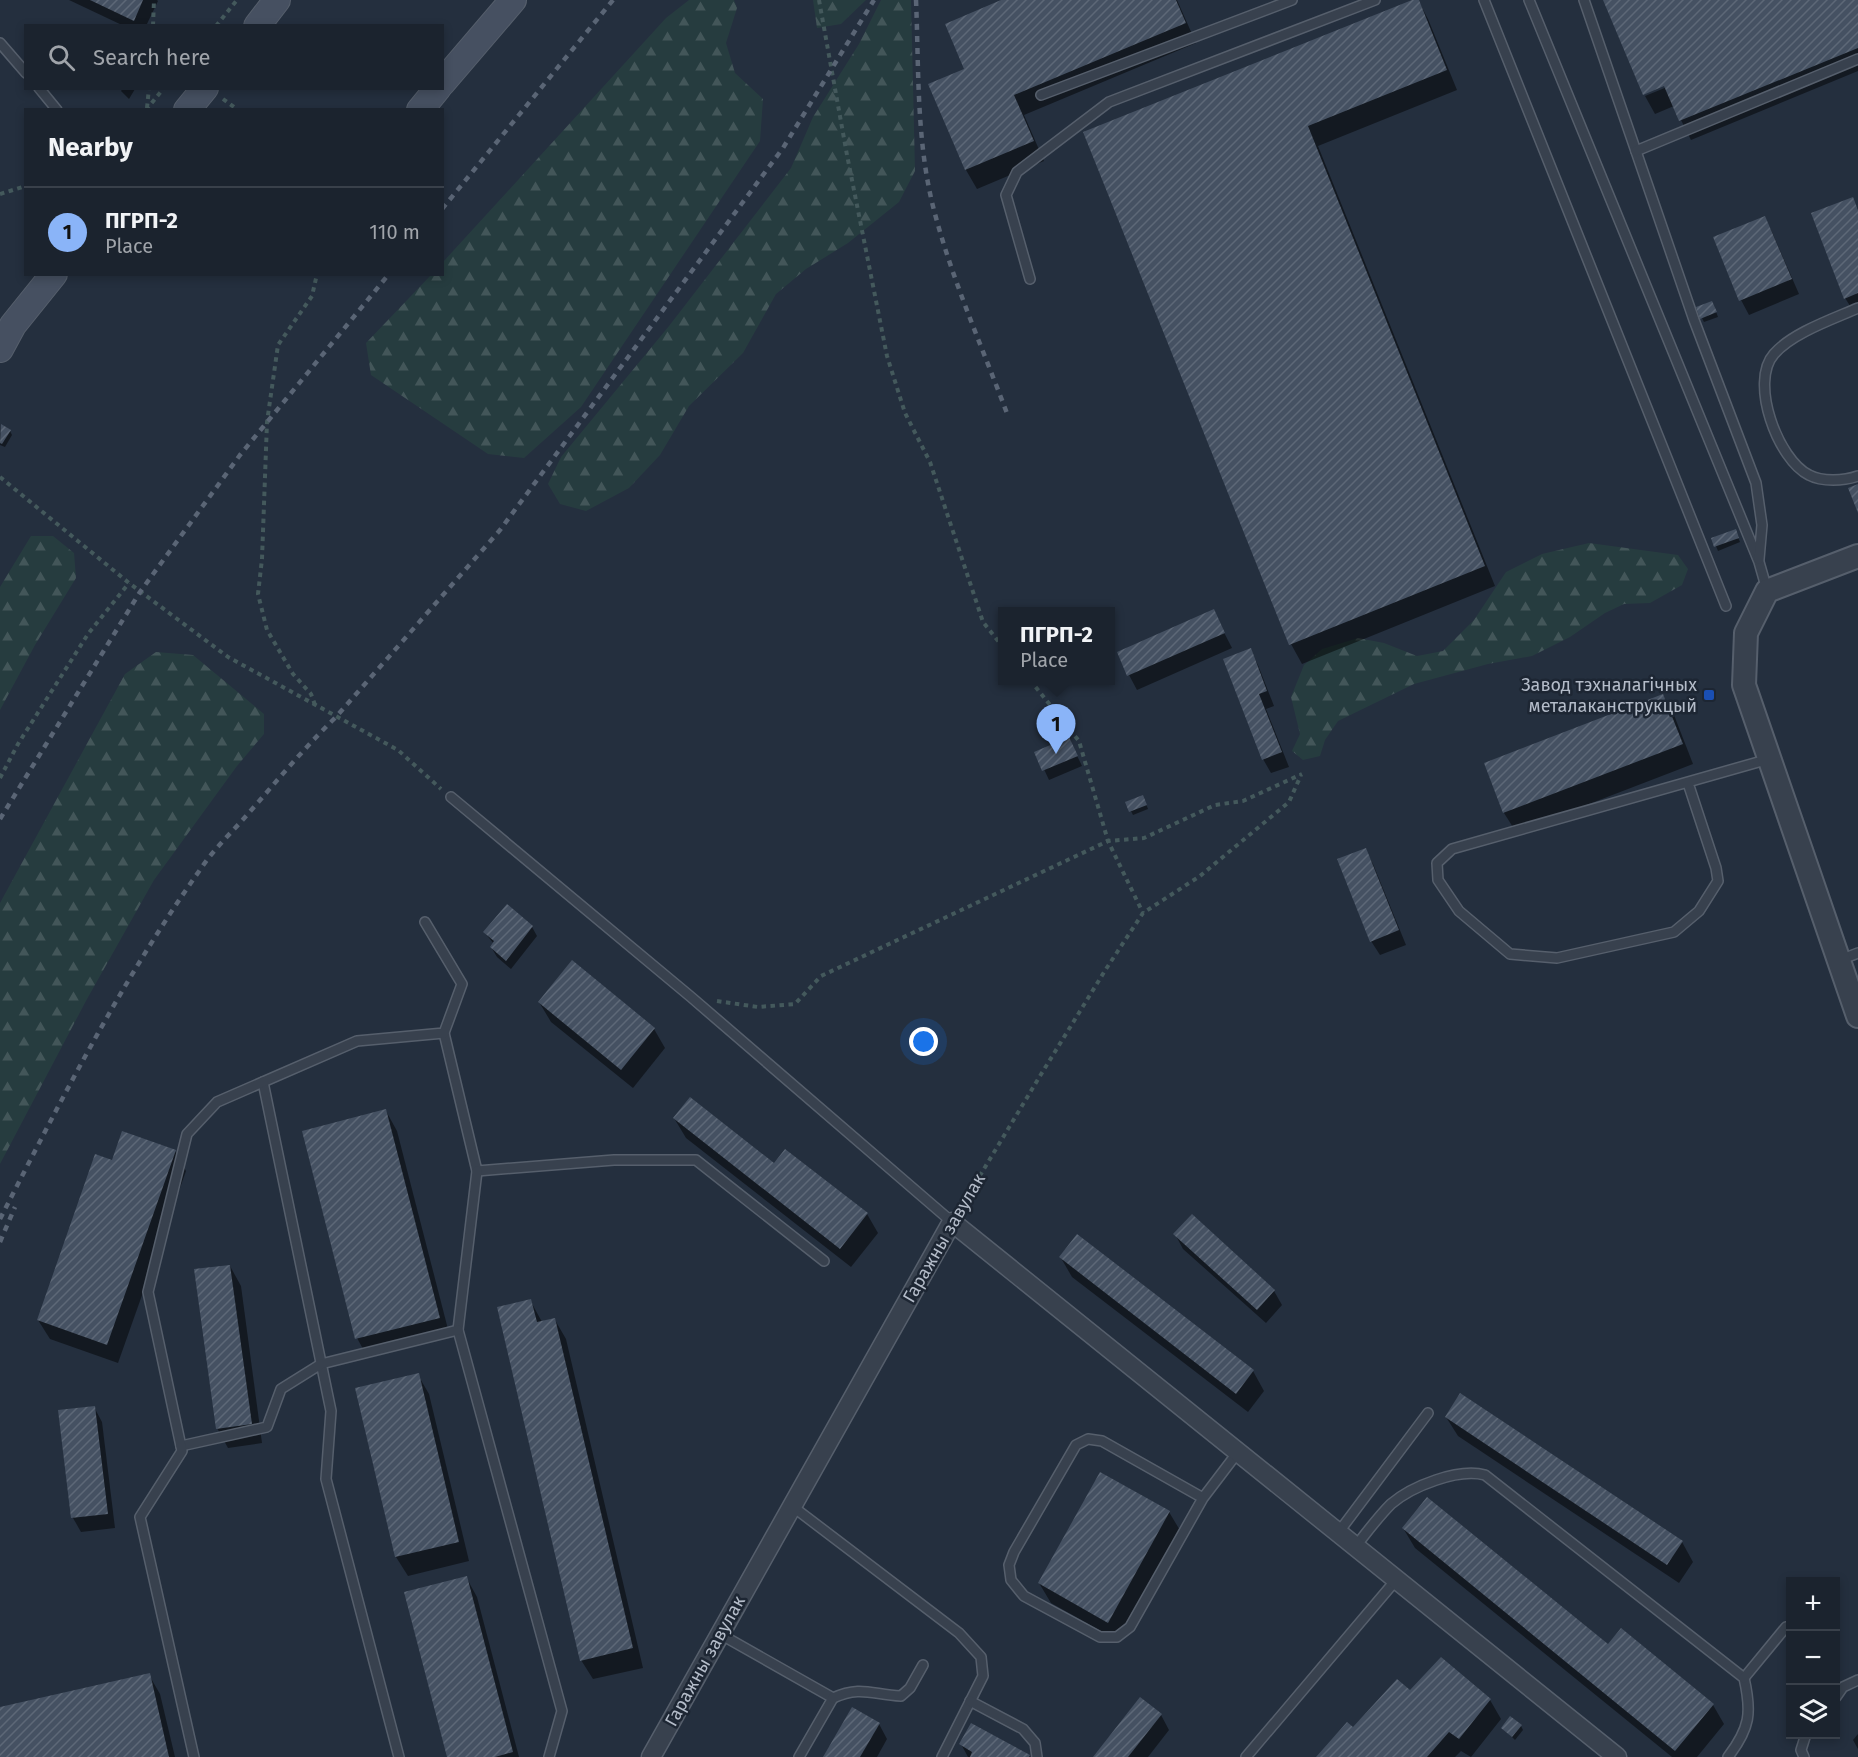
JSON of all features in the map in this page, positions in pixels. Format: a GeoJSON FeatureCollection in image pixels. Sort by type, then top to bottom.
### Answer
{"type":"FeatureCollection","features":[{"type":"Feature","properties":{"kind":"main road"},"geometry":{"type":"LineString","coordinates":[[259,24],[277,0]]}},
{"type":"Feature","properties":{"kind":"main road"},"geometry":{"type":"LineString","coordinates":[[444,81],[513,0]]}},
{"type":"Feature","properties":{"kind":"main road"},"geometry":{"type":"LineString","coordinates":[[189,108],[203,90]]}},
{"type":"Feature","properties":{"kind":"main road"},"geometry":{"type":"LineString","coordinates":[[422,108],[436,90]]}},
{"type":"Feature","properties":{"kind":"main road"},"geometry":{"type":"LineString","coordinates":[[0,349],[13,325],[52,276]]}},
{"type":"Feature","properties":{"kind":"street"},"geometry":{"type":"LineString","coordinates":[[1858,556],[1767,591],[1746,633],[1744,685],[1769,759],[1849,956],[1858,1016]]}},
{"type":"Feature","properties":{"kind":"street"},"geometry":{"type":"LineString","coordinates":[[952,1222],[1617,1757]]}},
{"type":"Feature","properties":{"kind":"street","name":"Гаражны завулак"},"geometry":{"type":"LineString","coordinates":[[651,1757],[952,1222]]}},
{"type":"Feature","properties":{"kind":"lane"},"geometry":{"type":"LineString","coordinates":[[1041,95],[1292,0]]}},
{"type":"Feature","properties":{"kind":"lane"},"geometry":{"type":"LineString","coordinates":[[1030,279],[1006,195],[1017,172],[1109,102],[1375,0]]}},
{"type":"Feature","properties":{"kind":"lane"},"geometry":{"type":"LineString","coordinates":[[1484,0],[1726,606]]}},
{"type":"Feature","properties":{"kind":"lane"},"geometry":{"type":"LineString","coordinates":[[1529,0],[1759,562],[1767,591]]}},
{"type":"Feature","properties":{"kind":"lane"},"geometry":{"type":"LineString","coordinates":[[1584,0],[1694,320],[1756,483],[1762,525],[1759,562]]}},
{"type":"Feature","properties":{"kind":"lane"},"geometry":{"type":"LineString","coordinates":[[0,43],[24,71]]}},
{"type":"Feature","properties":{"kind":"lane"},"geometry":{"type":"LineString","coordinates":[[1636,151],[1858,59]]}},
{"type":"Feature","properties":{"kind":"lane"},"geometry":{"type":"LineString","coordinates":[[41,90],[55,108]]}},
{"type":"Feature","properties":{"kind":"lane"},"geometry":{"type":"LineString","coordinates":[[1858,308],[1789,341],[1772,355],[1766,370],[1764,394],[1768,413],[1785,451],[1795,465],[1810,476],[1849,479],[1858,476]]}},
{"type":"Feature","properties":{"kind":"lane"},"geometry":{"type":"LineString","coordinates":[[1688,783],[1716,868],[1718,881],[1699,911],[1674,932],[1557,958],[1510,954],[1459,911],[1438,880],[1437,863],[1452,849],[1769,759]]}},
{"type":"Feature","properties":{"kind":"lane"},"geometry":{"type":"LineString","coordinates":[[451,797],[690,997],[952,1222]]}},
{"type":"Feature","properties":{"kind":"lane"},"geometry":{"type":"LineString","coordinates":[[425,922],[462,984],[444,1033],[477,1172],[458,1330],[562,1711],[549,1757]]}},
{"type":"Feature","properties":{"kind":"lane"},"geometry":{"type":"LineString","coordinates":[[194,1757],[140,1517],[182,1451],[148,1292],[188,1134],[217,1102],[357,1041],[444,1033]]}},
{"type":"Feature","properties":{"kind":"lane"},"geometry":{"type":"LineString","coordinates":[[262,1082],[331,1411],[326,1479],[399,1757]]}},
{"type":"Feature","properties":{"kind":"lane"},"geometry":{"type":"LineString","coordinates":[[477,1172],[615,1160],[696,1160],[824,1261]]}},
{"type":"Feature","properties":{"kind":"lane"},"geometry":{"type":"LineString","coordinates":[[181,1446],[267,1427],[281,1389],[321,1364],[458,1330]]}},
{"type":"Feature","properties":{"kind":"lane"},"geometry":{"type":"LineString","coordinates":[[1338,1533],[1428,1413]]}},
{"type":"Feature","properties":{"kind":"lane"},"geometry":{"type":"LineString","coordinates":[[1203,1497],[1102,1441],[1088,1439],[1076,1445],[1014,1552],[1009,1565],[1011,1580],[1024,1596],[1100,1637],[1117,1637],[1130,1627],[1203,1497],[1238,1452]]}},
{"type":"Feature","properties":{"kind":"lane"},"geometry":{"type":"LineString","coordinates":[[1355,1547],[1394,1502],[1420,1486],[1453,1475],[1473,1472],[1485,1475],[1744,1678],[1749,1714],[1740,1740],[1728,1757]]}},
{"type":"Feature","properties":{"kind":"lane"},"geometry":{"type":"LineString","coordinates":[[792,1506],[959,1633],[981,1657],[983,1676],[942,1757]]}},
{"type":"Feature","properties":{"kind":"lane"},"geometry":{"type":"LineString","coordinates":[[1246,1757],[1396,1580]]}},
{"type":"Feature","properties":{"kind":"lane"},"geometry":{"type":"LineString","coordinates":[[1744,1678],[1786,1627]]}},
{"type":"Feature","properties":{"kind":"lane"},"geometry":{"type":"LineString","coordinates":[[720,1634],[834,1698]]}},
{"type":"Feature","properties":{"kind":"lane"},"geometry":{"type":"LineString","coordinates":[[799,1757],[834,1698],[849,1691],[901,1696],[910,1688],[923,1665]]}},
{"type":"Feature","properties":{"kind":"lane"},"geometry":{"type":"LineString","coordinates":[[1840,1691],[1843,1687],[1858,1680]]}},
{"type":"Feature","properties":{"kind":"lane"},"geometry":{"type":"LineString","coordinates":[[970,1701],[1023,1730],[1035,1743],[1037,1757]]}},
{"type":"Feature","properties":{"kind":"lane"},"geometry":{"type":"LineString","coordinates":[[1804,1739],[1801,1750],[1804,1757]]}},
{"type":"Feature","properties":{"kind":"path"},"geometry":{"type":"LineString","coordinates":[[153,24],[154,0]]}},
{"type":"Feature","properties":{"kind":"path"},"geometry":{"type":"LineString","coordinates":[[218,24],[237,0]]}},
{"type":"Feature","properties":{"kind":"path"},"geometry":{"type":"LineString","coordinates":[[819,0],[887,356],[905,413],[930,462],[983,622],[998,641]]}},
{"type":"Feature","properties":{"kind":"path"},"geometry":{"type":"LineString","coordinates":[[147,108],[149,90]]}},
{"type":"Feature","properties":{"kind":"path"},"geometry":{"type":"LineString","coordinates":[[148,108],[162,90]]}},
{"type":"Feature","properties":{"kind":"path"},"geometry":{"type":"LineString","coordinates":[[0,194],[24,187]]}},
{"type":"Feature","properties":{"kind":"path"},"geometry":{"type":"LineString","coordinates":[[315,706],[311,694],[293,674],[267,630],[258,594],[262,559],[267,422],[278,345],[312,296],[316,276]]}},
{"type":"Feature","properties":{"kind":"path"},"geometry":{"type":"LineString","coordinates":[[0,477],[129,583],[228,657],[398,750],[451,797]]}},
{"type":"Feature","properties":{"kind":"path"},"geometry":{"type":"LineString","coordinates":[[0,778],[18,744],[88,634],[129,583]]}},
{"type":"Feature","properties":{"kind":"path"},"geometry":{"type":"LineString","coordinates":[[1033,685],[1079,741],[1108,841],[1143,913]]}},
{"type":"Feature","properties":{"kind":"path","name":"Гаражны завулак"},"geometry":{"type":"LineString","coordinates":[[952,1222],[1046,1066],[1143,913],[1200,876],[1289,802],[1302,774],[1243,801],[1215,805],[1144,838],[1108,841]]}},
{"type":"Feature","properties":{"kind":"path"},"geometry":{"type":"LineString","coordinates":[[690,997],[758,1007],[795,1004],[821,976],[1108,841]]}},
{"type":"Feature","properties":{"kind":"green space"},"geometry":{"type":"Polygon","coordinates":[[[689,0],[734,0],[737,8],[726,43],[735,73],[763,99],[760,141],[581,407],[524,458],[488,454],[371,375],[366,343],[430,276],[444,276],[444,261],[666,18],[689,0]]]}},
{"type":"Feature","properties":{"kind":"green space"},"geometry":{"type":"Polygon","coordinates":[[[813,0],[866,0],[841,24],[817,28],[813,0]]]}},
{"type":"Feature","properties":{"kind":"green space"},"geometry":{"type":"Polygon","coordinates":[[[881,0],[911,0],[915,171],[899,202],[848,243],[806,269],[776,294],[743,353],[689,406],[660,455],[629,488],[586,511],[560,504],[548,484],[561,457],[669,326],[791,168],[813,117],[859,44],[881,0]]]}},
{"type":"Feature","properties":{"kind":"green space"},"geometry":{"type":"Polygon","coordinates":[[[31,536],[53,536],[74,553],[76,578],[35,645],[0,710],[0,587],[31,536]]]}},
{"type":"Feature","properties":{"kind":"green space"},"geometry":{"type":"Polygon","coordinates":[[[1589,543],[1678,555],[1688,569],[1682,585],[1650,603],[1624,604],[1605,613],[1570,637],[1532,656],[1488,664],[1414,684],[1338,721],[1325,740],[1320,756],[1303,760],[1292,751],[1300,734],[1291,697],[1304,665],[1322,649],[1358,638],[1384,643],[1417,656],[1443,651],[1474,620],[1506,572],[1542,554],[1589,543]]]}},
{"type":"Feature","properties":{"kind":"green space"},"geometry":{"type":"Polygon","coordinates":[[[156,652],[193,655],[264,714],[264,734],[237,766],[154,880],[87,999],[0,1164],[0,903],[125,674],[156,652]]]}},
{"type":"Feature","properties":{"kind":"building"},"geometry":{"type":"Polygon","coordinates":[[[90,0],[143,0],[134,21],[90,0]]]}},
{"type":"Feature","properties":{"kind":"building"},"geometry":{"type":"Polygon","coordinates":[[[1001,0],[1176,0],[1186,23],[1014,95],[1034,141],[965,170],[928,84],[964,69],[945,24],[1001,0]]]}},
{"type":"Feature","properties":{"kind":"building"},"geometry":{"type":"Polygon","coordinates":[[[1412,0],[1419,0],[1447,70],[1308,126],[1485,566],[1289,645],[1083,132],[1412,0]]]}},
{"type":"Feature","properties":{"kind":"building"},"geometry":{"type":"Polygon","coordinates":[[[1603,0],[1858,0],[1858,48],[1679,121],[1664,86],[1643,95],[1603,0]]]}},
{"type":"Feature","properties":{"kind":"building"},"geometry":{"type":"Polygon","coordinates":[[[1853,197],[1858,210],[1858,293],[1844,299],[1811,213],[1853,197]]]}},
{"type":"Feature","properties":{"kind":"building"},"geometry":{"type":"Polygon","coordinates":[[[1765,216],[1792,279],[1739,301],[1713,237],[1765,216]]]}},
{"type":"Feature","properties":{"kind":"building"},"geometry":{"type":"Polygon","coordinates":[[[1712,301],[1717,312],[1700,319],[1696,307],[1712,301]]]}},
{"type":"Feature","properties":{"kind":"building"},"geometry":{"type":"Polygon","coordinates":[[[1,424],[11,430],[2,444],[0,443],[1,424]]]}},
{"type":"Feature","properties":{"kind":"building"},"geometry":{"type":"Polygon","coordinates":[[[1858,484],[1858,513],[1848,488],[1858,484]]]}},
{"type":"Feature","properties":{"kind":"building"},"geometry":{"type":"Polygon","coordinates":[[[1736,529],[1739,538],[1714,547],[1711,538],[1736,529]]]}},
{"type":"Feature","properties":{"kind":"building"},"geometry":{"type":"Polygon","coordinates":[[[1214,609],[1225,633],[1127,676],[1117,652],[1214,609]]]}},
{"type":"Feature","properties":{"kind":"building"},"geometry":{"type":"Polygon","coordinates":[[[1251,648],[1267,691],[1259,694],[1282,752],[1262,760],[1223,659],[1251,648]]]}},
{"type":"Feature","properties":{"kind":"building"},"geometry":{"type":"Polygon","coordinates":[[[1663,694],[1683,744],[1503,813],[1484,763],[1663,694]]]}},
{"type":"Feature","properties":{"kind":"building"},"geometry":{"type":"Polygon","coordinates":[[[1069,737],[1078,756],[1042,771],[1034,752],[1069,737]]]}},
{"type":"Feature","properties":{"kind":"building"},"geometry":{"type":"Polygon","coordinates":[[[1143,795],[1147,805],[1129,812],[1125,802],[1143,795]]]}},
{"type":"Feature","properties":{"kind":"building"},"geometry":{"type":"Polygon","coordinates":[[[1366,848],[1399,930],[1370,942],[1337,859],[1366,848]]]}},
{"type":"Feature","properties":{"kind":"building"},"geometry":{"type":"Polygon","coordinates":[[[507,904],[533,926],[506,961],[490,947],[494,941],[483,932],[507,904]]]}},
{"type":"Feature","properties":{"kind":"building"},"geometry":{"type":"Polygon","coordinates":[[[572,960],[655,1028],[621,1070],[538,1002],[572,960]]]}},
{"type":"Feature","properties":{"kind":"building"},"geometry":{"type":"Polygon","coordinates":[[[690,1097],[774,1163],[785,1149],[868,1213],[840,1249],[673,1118],[690,1097]]]}},
{"type":"Feature","properties":{"kind":"building"},"geometry":{"type":"Polygon","coordinates":[[[386,1109],[440,1318],[355,1339],[302,1131],[386,1109]]]}},
{"type":"Feature","properties":{"kind":"building"},"geometry":{"type":"Polygon","coordinates":[[[122,1131],[176,1150],[107,1345],[37,1320],[95,1154],[112,1160],[122,1131]]]}},
{"type":"Feature","properties":{"kind":"building"},"geometry":{"type":"Polygon","coordinates":[[[1192,1214],[1275,1290],[1257,1310],[1173,1234],[1192,1214]]]}},
{"type":"Feature","properties":{"kind":"building"},"geometry":{"type":"Polygon","coordinates":[[[1077,1234],[1254,1370],[1236,1394],[1059,1257],[1077,1234]]]}},
{"type":"Feature","properties":{"kind":"building"},"geometry":{"type":"Polygon","coordinates":[[[230,1265],[252,1424],[216,1429],[194,1269],[230,1265]]]}},
{"type":"Feature","properties":{"kind":"building"},"geometry":{"type":"Polygon","coordinates":[[[531,1299],[537,1322],[555,1318],[633,1648],[580,1661],[497,1307],[531,1299]]]}},
{"type":"Feature","properties":{"kind":"building"},"geometry":{"type":"Polygon","coordinates":[[[419,1373],[459,1542],[395,1557],[355,1388],[419,1373]]]}},
{"type":"Feature","properties":{"kind":"building"},"geometry":{"type":"Polygon","coordinates":[[[1460,1393],[1683,1541],[1667,1565],[1445,1417],[1460,1393]]]}},
{"type":"Feature","properties":{"kind":"building"},"geometry":{"type":"Polygon","coordinates":[[[95,1406],[108,1514],[71,1518],[58,1410],[95,1406]]]}},
{"type":"Feature","properties":{"kind":"building"},"geometry":{"type":"Polygon","coordinates":[[[1100,1472],[1170,1511],[1108,1623],[1038,1583],[1100,1472]]]}},
{"type":"Feature","properties":{"kind":"building"},"geometry":{"type":"Polygon","coordinates":[[[1427,1497],[1608,1644],[1621,1628],[1714,1704],[1675,1751],[1402,1528],[1427,1497]]]}},
{"type":"Feature","properties":{"kind":"building"},"geometry":{"type":"Polygon","coordinates":[[[467,1576],[513,1752],[495,1757],[447,1757],[404,1592],[467,1576]]]}},
{"type":"Feature","properties":{"kind":"building"},"geometry":{"type":"Polygon","coordinates":[[[1441,1657],[1491,1699],[1459,1739],[1449,1732],[1427,1757],[1316,1757],[1347,1722],[1353,1727],[1397,1679],[1410,1690],[1441,1657]]]}},
{"type":"Feature","properties":{"kind":"building"},"geometry":{"type":"Polygon","coordinates":[[[150,1673],[169,1757],[0,1757],[0,1707],[150,1673]]]}},
{"type":"Feature","properties":{"kind":"building"},"geometry":{"type":"Polygon","coordinates":[[[1140,1697],[1162,1714],[1128,1757],[1093,1757],[1140,1697]]]}},
{"type":"Feature","properties":{"kind":"building"},"geometry":{"type":"Polygon","coordinates":[[[852,1707],[880,1723],[860,1757],[823,1757],[852,1707]]]}},
{"type":"Feature","properties":{"kind":"building"},"geometry":{"type":"Polygon","coordinates":[[[1510,1716],[1522,1725],[1512,1737],[1501,1728],[1510,1716]]]}},
{"type":"Feature","properties":{"kind":"building"},"geometry":{"type":"Polygon","coordinates":[[[971,1723],[1030,1755],[1029,1757],[970,1757],[972,1752],[959,1744],[971,1723]]]}},
{"type":"Feature","properties":{"kind":"railway"},"geometry":{"type":"LineString","coordinates":[[444,207],[613,0]]}},
{"type":"Feature","properties":{"kind":"railway"},"geometry":{"type":"LineString","coordinates":[[0,1219],[70,1084],[120,995],[202,867],[500,530],[783,148],[874,0]]}},
{"type":"Feature","properties":{"kind":"railway"},"geometry":{"type":"LineString","coordinates":[[916,0],[919,107],[929,188],[950,265],[1008,416]]}},
{"type":"Feature","properties":{"kind":"railway"},"geometry":{"type":"LineString","coordinates":[[0,819],[140,592],[240,455],[387,276]]}},
{"type":"Feature","properties":{"kind":"railway"},"geometry":{"type":"LineString","coordinates":[[0,1242],[15,1207]]}},
{"type":"Feature","properties":{"kind":"place","name":"Завод тэхналагічных металаканструкцый"},"geometry":{"type":"Point","coordinates":[1709,695]}},
{"type":"Feature","properties":{"kind":"place","name":"ПГРП-2"},"geometry":{"type":"Point","coordinates":[1056,754]}}]}
